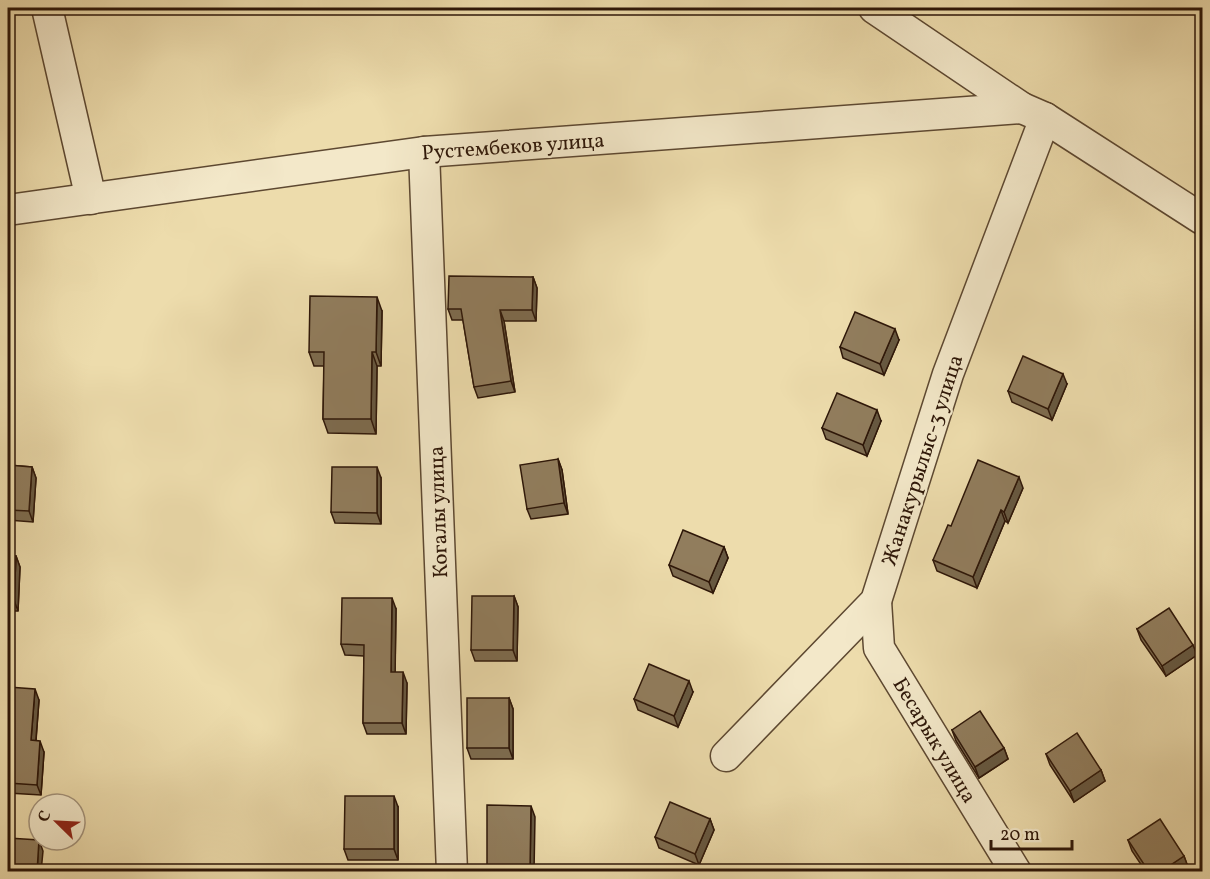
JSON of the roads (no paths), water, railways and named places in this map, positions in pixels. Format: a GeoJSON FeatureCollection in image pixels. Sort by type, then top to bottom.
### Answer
{"type":"FeatureCollection","features":[{"type":"Feature","properties":{"kind":"street"},"geometry":{"type":"LineString","coordinates":[[46,8],[91,199]]}},
{"type":"Feature","properties":{"kind":"street"},"geometry":{"type":"LineString","coordinates":[[874,8],[1033,113],[1203,219]]}},
{"type":"Feature","properties":{"kind":"street","name":"Рустембеков улица"},"geometry":{"type":"LineString","coordinates":[[8,210],[424,152],[1033,113]]}},
{"type":"Feature","properties":{"kind":"street","name":"Жанакурылыс-3 улица"},"geometry":{"type":"LineString","coordinates":[[726,756],[876,601],[1033,113]]}},
{"type":"Feature","properties":{"kind":"street","name":"Когалы улица"},"geometry":{"type":"LineString","coordinates":[[424,152],[452,872]]}},
{"type":"Feature","properties":{"kind":"street","name":"Бесарык улица"},"geometry":{"type":"LineString","coordinates":[[876,601],[879,648],[1016,872]]}}]}
